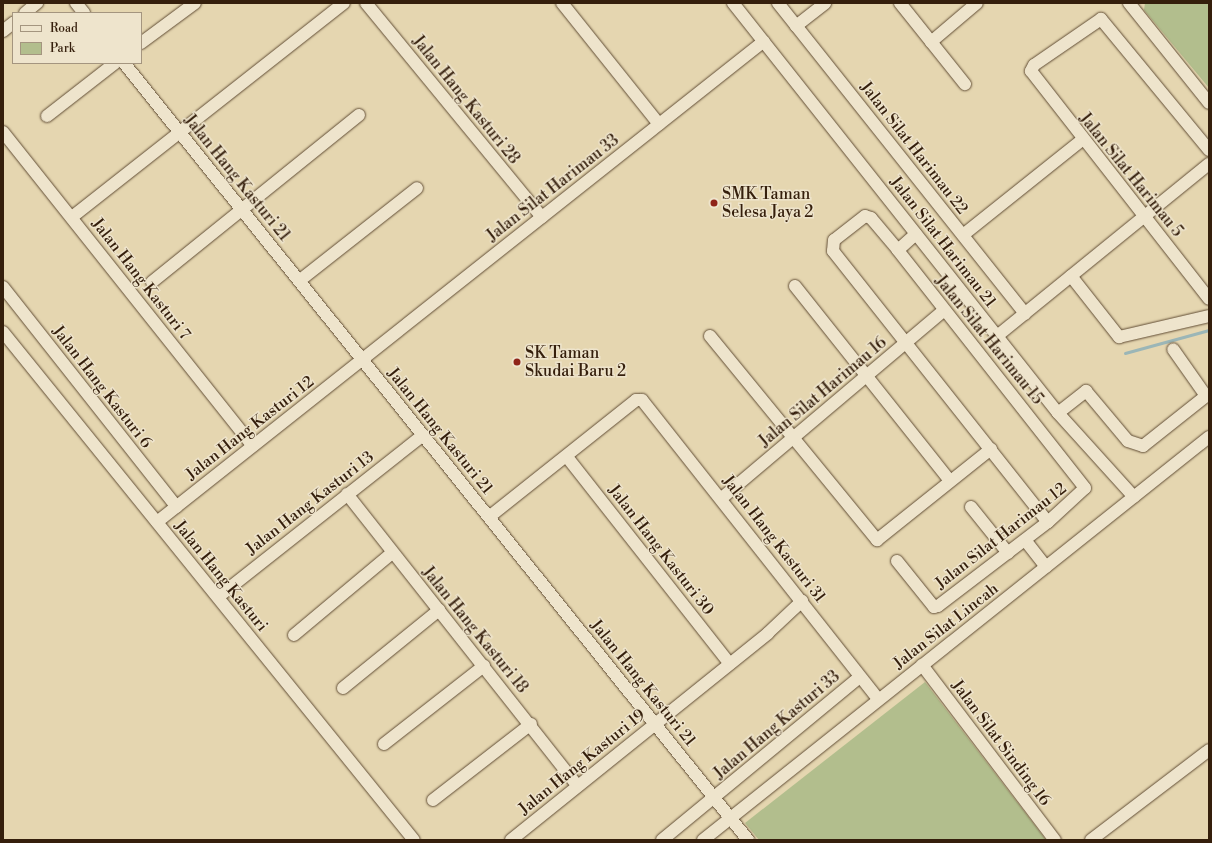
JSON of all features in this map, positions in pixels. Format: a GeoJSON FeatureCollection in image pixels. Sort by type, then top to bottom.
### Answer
{"type":"FeatureCollection","features":[{"type":"Feature","properties":{"kind":"street"},"geometry":{"type":"LineString","coordinates":[[26,12],[37,3]]}},
{"type":"Feature","properties":{"kind":"street"},"geometry":{"type":"LineString","coordinates":[[76,3],[83,12]]}},
{"type":"Feature","properties":{"kind":"street"},"geometry":{"type":"LineString","coordinates":[[142,42],[195,3]]}},
{"type":"Feature","properties":{"kind":"street"},"geometry":{"type":"LineString","coordinates":[[72,217],[181,133],[344,3]]}},
{"type":"Feature","properties":{"kind":"street","name":"Jalan Hang Kasturi 28"},"geometry":{"type":"LineString","coordinates":[[366,3],[542,217]]}},
{"type":"Feature","properties":{"kind":"street"},"geometry":{"type":"LineString","coordinates":[[562,3],[659,124]]}},
{"type":"Feature","properties":{"kind":"street","name":"Jalan Silat Harimau 21"},"geometry":{"type":"LineString","coordinates":[[733,3],[1058,413],[1134,497]]}},
{"type":"Feature","properties":{"kind":"street","name":"Jalan Silat Harimau 22"},"geometry":{"type":"LineString","coordinates":[[778,3],[1025,314]]}},
{"type":"Feature","properties":{"kind":"street"},"geometry":{"type":"LineString","coordinates":[[796,26],[825,3]]}},
{"type":"Feature","properties":{"kind":"street"},"geometry":{"type":"LineString","coordinates":[[900,3],[965,84]]}},
{"type":"Feature","properties":{"kind":"street"},"geometry":{"type":"LineString","coordinates":[[931,42],[977,3]]}},
{"type":"Feature","properties":{"kind":"street"},"geometry":{"type":"LineString","coordinates":[[1129,3],[1209,103]]}},
{"type":"Feature","properties":{"kind":"street","name":"Jalan Silat Harimau 5"},"geometry":{"type":"LineString","coordinates":[[1209,150],[1101,19],[1034,65],[1031,71],[1082,140],[1209,299]]}},
{"type":"Feature","properties":{"kind":"street"},"geometry":{"type":"LineString","coordinates":[[3,31],[12,24]]}},
{"type":"Feature","properties":{"kind":"street","name":"Jalan Silat Harimau 33"},"geometry":{"type":"LineString","coordinates":[[362,360],[764,41]]}},
{"type":"Feature","properties":{"kind":"street"},"geometry":{"type":"LineString","coordinates":[[47,116],[114,64]]}},
{"type":"Feature","properties":{"kind":"street","name":"Jalan Hang Kasturi 21"},"geometry":{"type":"LineString","coordinates":[[125,64],[715,798],[746,839]]}},
{"type":"Feature","properties":{"kind":"street"},"geometry":{"type":"LineString","coordinates":[[152,282],[240,208],[359,114]]}},
{"type":"Feature","properties":{"kind":"street","name":"Jalan Hang Kasturi 7"},"geometry":{"type":"LineString","coordinates":[[3,132],[253,446]]}},
{"type":"Feature","properties":{"kind":"street"},"geometry":{"type":"LineString","coordinates":[[963,236],[1082,140]]}},
{"type":"Feature","properties":{"kind":"street"},"geometry":{"type":"LineString","coordinates":[[997,336],[1209,164]]}},
{"type":"Feature","properties":{"kind":"street"},"geometry":{"type":"LineString","coordinates":[[299,281],[417,188]]}},
{"type":"Feature","properties":{"kind":"street","name":"Jalan Silat Harimau 15"},"geometry":{"type":"LineString","coordinates":[[907,342],[832,248],[834,240],[864,216],[871,218],[898,250],[1084,488]]}},
{"type":"Feature","properties":{"kind":"street"},"geometry":{"type":"LineString","coordinates":[[898,250],[916,234]]}},
{"type":"Feature","properties":{"kind":"street"},"geometry":{"type":"LineString","coordinates":[[1072,276],[1119,337],[1209,316]]}},
{"type":"Feature","properties":{"kind":"street"},"geometry":{"type":"LineString","coordinates":[[795,286],[950,481]]}},
{"type":"Feature","properties":{"kind":"street","name":"Jalan Hang Kasturi 6"},"geometry":{"type":"LineString","coordinates":[[3,287],[176,507]]}},
{"type":"Feature","properties":{"kind":"street","name":"Jalan Silat Harimau 16"},"geometry":{"type":"LineString","coordinates":[[723,497],[944,310]]}},
{"type":"Feature","properties":{"kind":"street","name":"Jalan Hang Kasturi"},"geometry":{"type":"LineString","coordinates":[[3,332],[414,840]]}},
{"type":"Feature","properties":{"kind":"street"},"geometry":{"type":"LineString","coordinates":[[710,336],[877,540],[991,449]]}},
{"type":"Feature","properties":{"kind":"street"},"geometry":{"type":"LineString","coordinates":[[907,342],[1048,522]]}},
{"type":"Feature","properties":{"kind":"street"},"geometry":{"type":"LineString","coordinates":[[1058,413],[1086,391],[1128,441],[1139,447],[1206,396],[1173,349]]}},
{"type":"Feature","properties":{"kind":"street","name":"Jalan Hang Kasturi 12"},"geometry":{"type":"LineString","coordinates":[[157,522],[362,360]]}},
{"type":"Feature","properties":{"kind":"street","name":"Jalan Hang Kasturi 31"},"geometry":{"type":"LineString","coordinates":[[567,457],[636,400],[642,400],[723,497],[878,699]]}},
{"type":"Feature","properties":{"kind":"street","name":"Jalan Hang Kasturi 13"},"geometry":{"type":"LineString","coordinates":[[218,597],[423,435]]}},
{"type":"Feature","properties":{"kind":"street","name":"Jalan Silat Lincah"},"geometry":{"type":"LineString","coordinates":[[703,840],[878,699],[1209,437]]}},
{"type":"Feature","properties":{"kind":"street"},"geometry":{"type":"LineString","coordinates":[[489,517],[567,457]]}},
{"type":"Feature","properties":{"kind":"street","name":"Jalan Hang Kasturi 30"},"geometry":{"type":"LineString","coordinates":[[567,457],[730,664]]}},
{"type":"Feature","properties":{"kind":"street","name":"Jalan Silat Harimau 12"},"geometry":{"type":"LineString","coordinates":[[897,561],[934,607],[1048,522],[1084,488]]}},
{"type":"Feature","properties":{"kind":"street","name":"Jalan Hang Kasturi 18"},"geometry":{"type":"LineString","coordinates":[[347,494],[392,553],[531,724],[578,786]]}},
{"type":"Feature","properties":{"kind":"street"},"geometry":{"type":"LineString","coordinates":[[971,507],[1008,553]]}},
{"type":"Feature","properties":{"kind":"street"},"geometry":{"type":"LineString","coordinates":[[1025,540],[1046,567]]}},
{"type":"Feature","properties":{"kind":"street"},"geometry":{"type":"LineString","coordinates":[[294,635],[392,553]]}},
{"type":"Feature","properties":{"kind":"street","name":"Jalan Hang Kasturi 19"},"geometry":{"type":"LineString","coordinates":[[510,840],[730,664],[802,601]]}},
{"type":"Feature","properties":{"kind":"street"},"geometry":{"type":"LineString","coordinates":[[343,688],[439,610]]}},
{"type":"Feature","properties":{"kind":"street","name":"Jalan Silat Sinding 16"},"geometry":{"type":"LineString","coordinates":[[922,665],[1055,840]]}},
{"type":"Feature","properties":{"kind":"street"},"geometry":{"type":"LineString","coordinates":[[384,744],[484,666]]}},
{"type":"Feature","properties":{"kind":"street","name":"Jalan Hang Kasturi 33"},"geometry":{"type":"LineString","coordinates":[[662,840],[715,798],[860,677]]}},
{"type":"Feature","properties":{"kind":"street"},"geometry":{"type":"LineString","coordinates":[[433,800],[531,724]]}},
{"type":"Feature","properties":{"kind":"street"},"geometry":{"type":"LineString","coordinates":[[1091,840],[1209,750]]}},
{"type":"Feature","properties":{"kind":"green space"},"geometry":{"type":"Polygon","coordinates":[[[1145,3],[1209,3],[1209,88],[1144,10],[1145,3]]]}},
{"type":"Feature","properties":{"kind":"green space"},"geometry":{"type":"Polygon","coordinates":[[[925,682],[1046,840],[759,840],[745,823],[925,682]]]}},
{"type":"Feature","properties":{"kind":"waterway"},"geometry":{"type":"LineString","coordinates":[[1125,353],[1209,330]]}},
{"type":"Feature","properties":{"kind":"place","name":"SMK Taman Selesa Jaya 2"},"geometry":{"type":"Point","coordinates":[714,203]}},
{"type":"Feature","properties":{"kind":"place","name":"SK Taman Skudai Baru 2"},"geometry":{"type":"Point","coordinates":[517,362]}}]}
